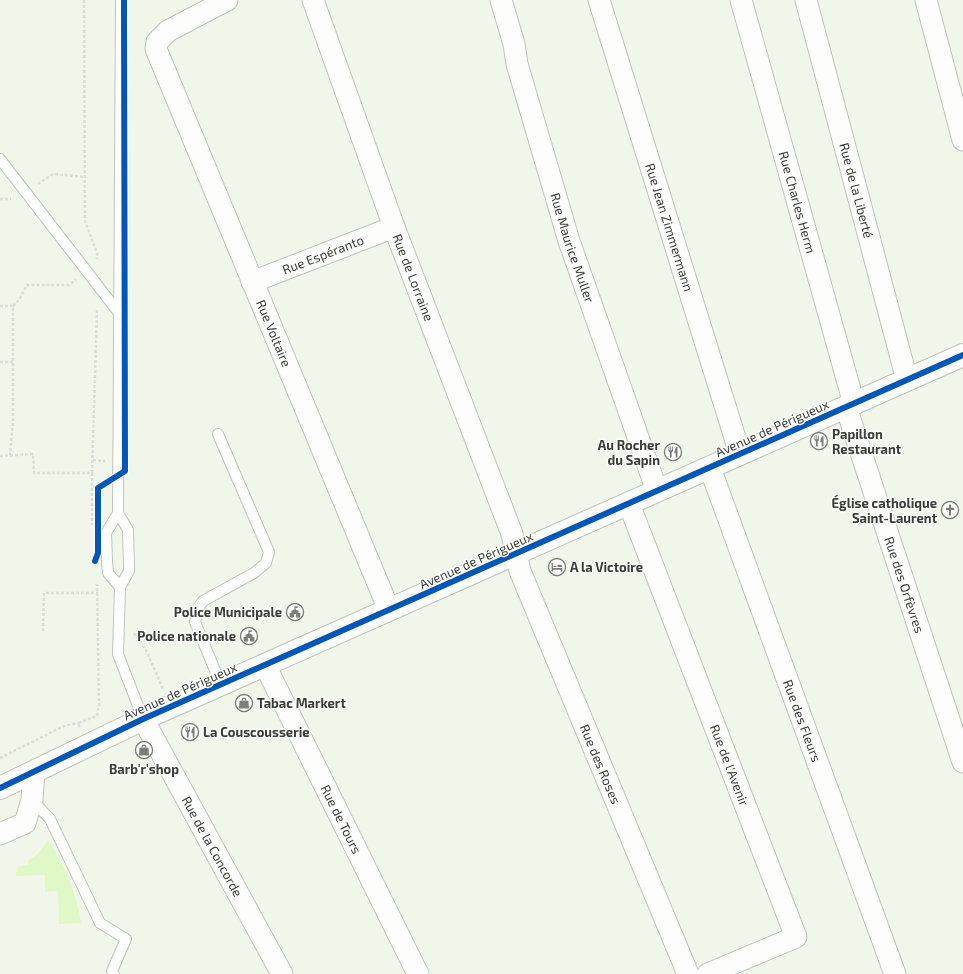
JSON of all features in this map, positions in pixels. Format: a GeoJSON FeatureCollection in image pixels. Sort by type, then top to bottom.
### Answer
{"type":"FeatureCollection","features":[{"type":"Feature","properties":{"kind":"street","name":"Rue Voltaire"},"geometry":{"type":"LineString","coordinates":[[227,0],[162,36],[157,42],[159,57],[389,610]]}},
{"type":"Feature","properties":{"kind":"street","name":"Rue de Lorraine"},"geometry":{"type":"LineString","coordinates":[[313,0],[394,227],[512,534],[516,554]]}},
{"type":"Feature","properties":{"kind":"street","name":"Rue Maurice Muller"},"geometry":{"type":"LineString","coordinates":[[501,0],[514,44],[517,64],[569,241],[657,491]]}},
{"type":"Feature","properties":{"kind":"street","name":"Rue Jean Zimmermann"},"geometry":{"type":"LineString","coordinates":[[599,0],[740,454]]}},
{"type":"Feature","properties":{"kind":"street","name":"Rue Charles Herm"},"geometry":{"type":"LineString","coordinates":[[741,0],[850,405]]}},
{"type":"Feature","properties":{"kind":"street","name":"Rue de la Liberté"},"geometry":{"type":"LineString","coordinates":[[806,0],[907,380]]}},
{"type":"Feature","properties":{"kind":"street"},"geometry":{"type":"LineString","coordinates":[[926,0],[963,140]]}},
{"type":"Feature","properties":{"kind":"street","name":"Rue Espéranto"},"geometry":{"type":"LineString","coordinates":[[252,282],[394,227]]}},
{"type":"Feature","properties":{"kind":"street","name":"Avenue de Périgueux"},"geometry":{"type":"LineString","coordinates":[[0,788],[143,720],[265,665],[963,355]]}},
{"type":"Feature","properties":{"kind":"street","name":"Rue des Orfèvres"},"geometry":{"type":"LineString","coordinates":[[850,405],[963,762]]}},
{"type":"Feature","properties":{"kind":"street","name":"Rue des Fleurs"},"geometry":{"type":"LineString","coordinates":[[710,468],[895,974]]}},
{"type":"Feature","properties":{"kind":"street","name":"Rue de l'Avenir"},"geometry":{"type":"LineString","coordinates":[[629,504],[796,937],[708,974]]}},
{"type":"Feature","properties":{"kind":"street","name":"Rue des Roses"},"geometry":{"type":"LineString","coordinates":[[516,554],[520,571],[688,974]]}},
{"type":"Feature","properties":{"kind":"street","name":"Rue de Tours"},"geometry":{"type":"LineString","coordinates":[[265,665],[418,974]]}},
{"type":"Feature","properties":{"kind":"street","name":"Rue de la Concorde"},"geometry":{"type":"LineString","coordinates":[[143,720],[282,974]]}},
{"type":"Feature","properties":{"kind":"street"},"geometry":{"type":"LineString","coordinates":[[0,834],[25,822],[32,800],[34,772]]}},
{"type":"Feature","properties":{"kind":"lane"},"geometry":{"type":"LineString","coordinates":[[121,0],[118,513],[128,530],[129,571],[120,587],[118,654],[143,720]]}},
{"type":"Feature","properties":{"kind":"lane"},"geometry":{"type":"LineString","coordinates":[[0,160],[119,313]]}},
{"type":"Feature","properties":{"kind":"lane"},"geometry":{"type":"LineString","coordinates":[[218,434],[269,552],[266,563],[254,573],[203,601],[198,608],[195,622],[221,685]]}},
{"type":"Feature","properties":{"kind":"lane"},"geometry":{"type":"LineString","coordinates":[[118,513],[106,533],[108,573],[120,587]]}},
{"type":"Feature","properties":{"kind":"lane"},"geometry":{"type":"LineString","coordinates":[[32,800],[50,819],[100,923],[126,939],[112,971],[114,974]]}},
{"type":"Feature","properties":{"kind":"path"},"geometry":{"type":"LineString","coordinates":[[84,0],[85,221],[96,253],[97,265]]}},
{"type":"Feature","properties":{"kind":"path"},"geometry":{"type":"LineString","coordinates":[[0,199],[17,198],[53,174],[86,177]]}},
{"type":"Feature","properties":{"kind":"path"},"geometry":{"type":"LineString","coordinates":[[0,306],[13,306],[19,300],[27,285],[69,285],[78,278]]}},
{"type":"Feature","properties":{"kind":"path"},"geometry":{"type":"LineString","coordinates":[[95,530],[92,473],[97,303]]}},
{"type":"Feature","properties":{"kind":"path"},"geometry":{"type":"LineString","coordinates":[[10,455],[13,422],[13,306]]}},
{"type":"Feature","properties":{"kind":"path"},"geometry":{"type":"LineString","coordinates":[[0,362],[13,362]]}},
{"type":"Feature","properties":{"kind":"path"},"geometry":{"type":"LineString","coordinates":[[0,456],[33,454],[34,473],[92,473]]}},
{"type":"Feature","properties":{"kind":"path"},"geometry":{"type":"LineString","coordinates":[[95,530],[98,488],[118,476]]}},
{"type":"Feature","properties":{"kind":"path"},"geometry":{"type":"LineString","coordinates":[[0,758],[64,726],[97,716],[99,704],[97,580]]}},
{"type":"Feature","properties":{"kind":"path"},"geometry":{"type":"LineString","coordinates":[[43,631],[44,593],[98,593]]}},
{"type":"Feature","properties":{"kind":"path"},"geometry":{"type":"LineString","coordinates":[[119,622],[127,622],[147,652],[164,691]]}},
{"type":"Feature","properties":{"kind":"path"},"geometry":{"type":"LineString","coordinates":[[78,723],[82,733]]}},
{"type":"Feature","properties":{"kind":"green space"},"geometry":{"type":"Polygon","coordinates":[[[48,840],[60,860],[73,890],[81,923],[59,924],[58,891],[45,892],[45,875],[16,876],[17,867],[28,865],[28,861],[38,854],[48,840]]]}},
{"type":"Feature","properties":{"kind":"cycle path"},"geometry":{"type":"LineString","coordinates":[[95,561],[98,553],[98,488],[125,471],[124,0]]}},
{"type":"Feature","properties":{"kind":"cycle path"},"geometry":{"type":"LineString","coordinates":[[0,788],[143,719],[963,355]]}},
{"type":"Feature","properties":{"kind":"place","name":"Papillon Restaurant"},"geometry":{"type":"Point","coordinates":[819,441]}},
{"type":"Feature","properties":{"kind":"place","name":"Au Rocher du Sapin"},"geometry":{"type":"Point","coordinates":[673,452]}},
{"type":"Feature","properties":{"kind":"place","name":"Église catholique Saint-Laurent"},"geometry":{"type":"Point","coordinates":[950,510]}},
{"type":"Feature","properties":{"kind":"place","name":"A la Victoire"},"geometry":{"type":"Point","coordinates":[557,567]}},
{"type":"Feature","properties":{"kind":"place","name":"Police Municipale"},"geometry":{"type":"Point","coordinates":[295,612]}},
{"type":"Feature","properties":{"kind":"place","name":"Police nationale"},"geometry":{"type":"Point","coordinates":[249,636]}},
{"type":"Feature","properties":{"kind":"place","name":"Tabac Markert"},"geometry":{"type":"Point","coordinates":[244,703]}},
{"type":"Feature","properties":{"kind":"place","name":"La Couscousserie"},"geometry":{"type":"Point","coordinates":[190,732]}},
{"type":"Feature","properties":{"kind":"place","name":"Barb'r'shop"},"geometry":{"type":"Point","coordinates":[144,750]}}]}
